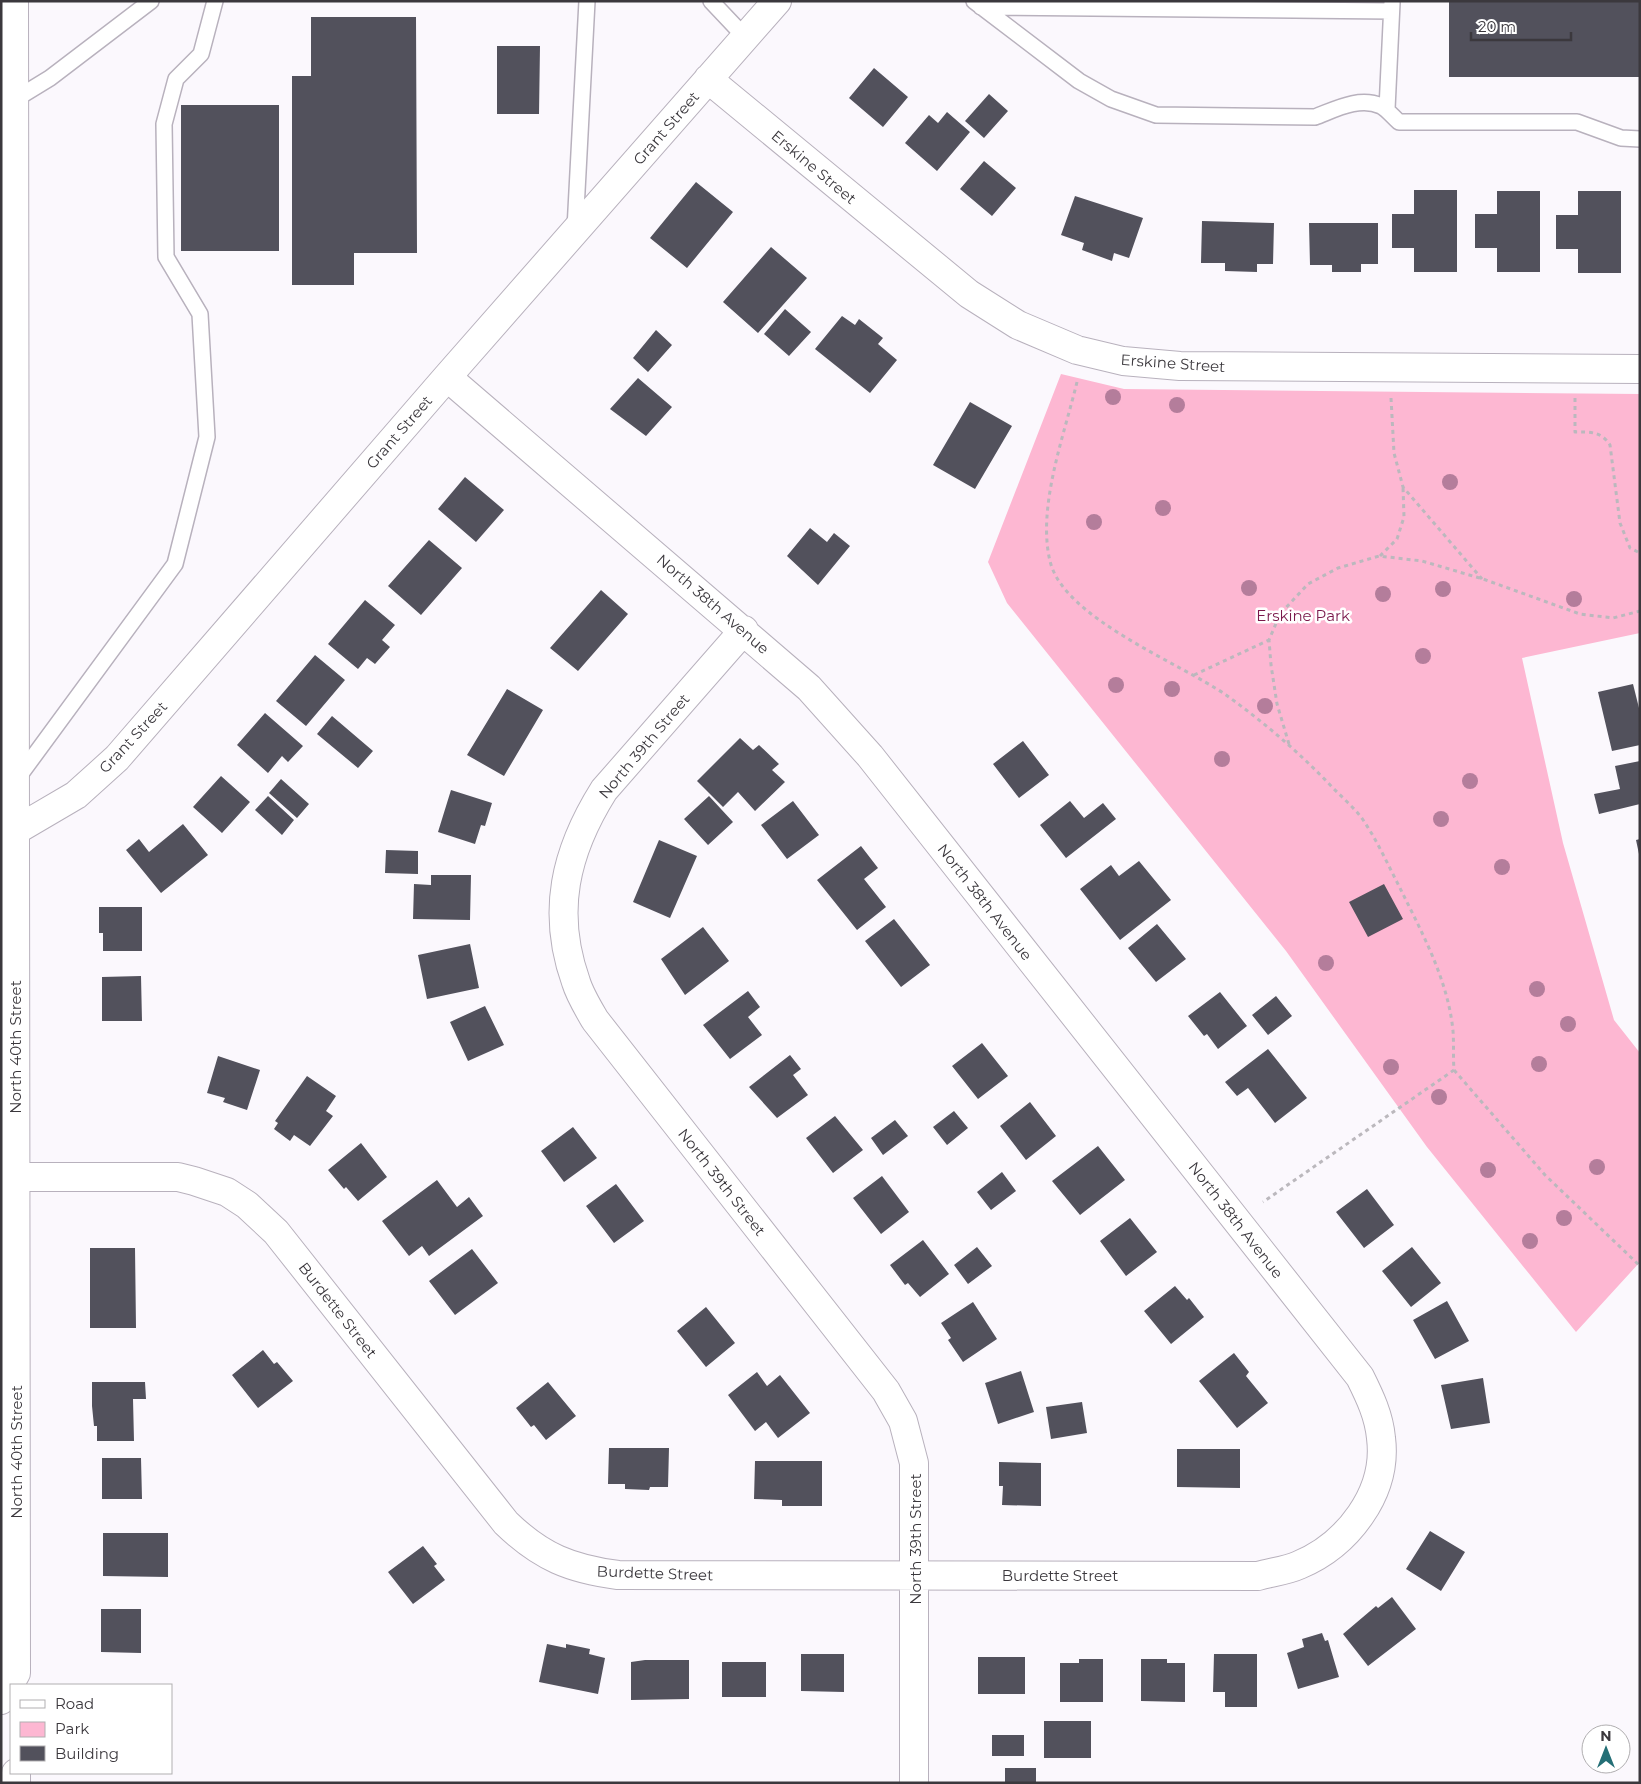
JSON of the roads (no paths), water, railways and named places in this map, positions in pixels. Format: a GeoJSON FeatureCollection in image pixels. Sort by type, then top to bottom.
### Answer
{"type":"FeatureCollection","features":[{"type":"Feature","properties":{"kind":"street","name":"North 40th Street"},"geometry":{"type":"LineString","coordinates":[[14,1],[14,784],[8,836],[15,1177],[16,1679]]}},
{"type":"Feature","properties":{"kind":"street","name":"Grant Street"},"geometry":{"type":"LineString","coordinates":[[8,836],[76,795],[117,758],[446,377],[777,1]]}},
{"type":"Feature","properties":{"kind":"street","name":"Erskine Street"},"geometry":{"type":"LineString","coordinates":[[708,80],[969,294],[1018,326],[1077,350],[1123,361],[1180,366],[1640,368]]}},
{"type":"Feature","properties":{"kind":"street","name":"North 38th Avenue"},"geometry":{"type":"LineString","coordinates":[[446,377],[744,630],[809,688],[870,756],[1360,1377],[1374,1403],[1382,1440],[1381,1462],[1373,1494],[1359,1518]]}},
{"type":"Feature","properties":{"kind":"street","name":"North 39th Street"},"geometry":{"type":"LineString","coordinates":[[744,630],[604,790],[592,810],[576,842],[566,875],[563,910],[565,945],[576,984],[595,1020],[886,1391],[903,1421],[914,1463],[914,1783]]}},
{"type":"Feature","properties":{"kind":"street","name":"Burdette Street"},"geometry":{"type":"LineString","coordinates":[[15,1177],[178,1177],[227,1192],[247,1204],[276,1232],[506,1523],[526,1542],[557,1560],[585,1570],[618,1575],[1258,1576],[1297,1566],[1318,1556],[1342,1538],[1359,1518]]}},
{"type":"Feature","properties":{"kind":"street","name":"North 40th Street"},"geometry":{"type":"LineString","coordinates":[[1,1700],[10,1687]]}},
{"type":"Feature","properties":{"kind":"lane"},"geometry":{"type":"LineString","coordinates":[[14,100],[50,78],[151,1]]}},
{"type":"Feature","properties":{"kind":"lane"},"geometry":{"type":"LineString","coordinates":[[14,784],[175,564],[207,436],[200,314],[166,257],[164,124],[176,80],[201,54],[215,1]]}},
{"type":"Feature","properties":{"kind":"lane"},"geometry":{"type":"LineString","coordinates":[[575,231],[586,1]]}},
{"type":"Feature","properties":{"kind":"lane"},"geometry":{"type":"LineString","coordinates":[[711,1],[745,37]]}},
{"type":"Feature","properties":{"kind":"lane"},"geometry":{"type":"LineString","coordinates":[[977,4],[1391,6],[1387,110]]}},
{"type":"Feature","properties":{"kind":"lane"},"geometry":{"type":"LineString","coordinates":[[977,4],[1079,81],[1111,100],[1156,115],[1314,117],[1337,107],[1364,104],[1379,105],[1399,122],[1577,122],[1621,138],[1640,140]]}},
{"type":"Feature","properties":{"kind":"park label","name":"Erskine Park"},"geometry":{"type":"Point","coordinates":[1303,615]}}]}
